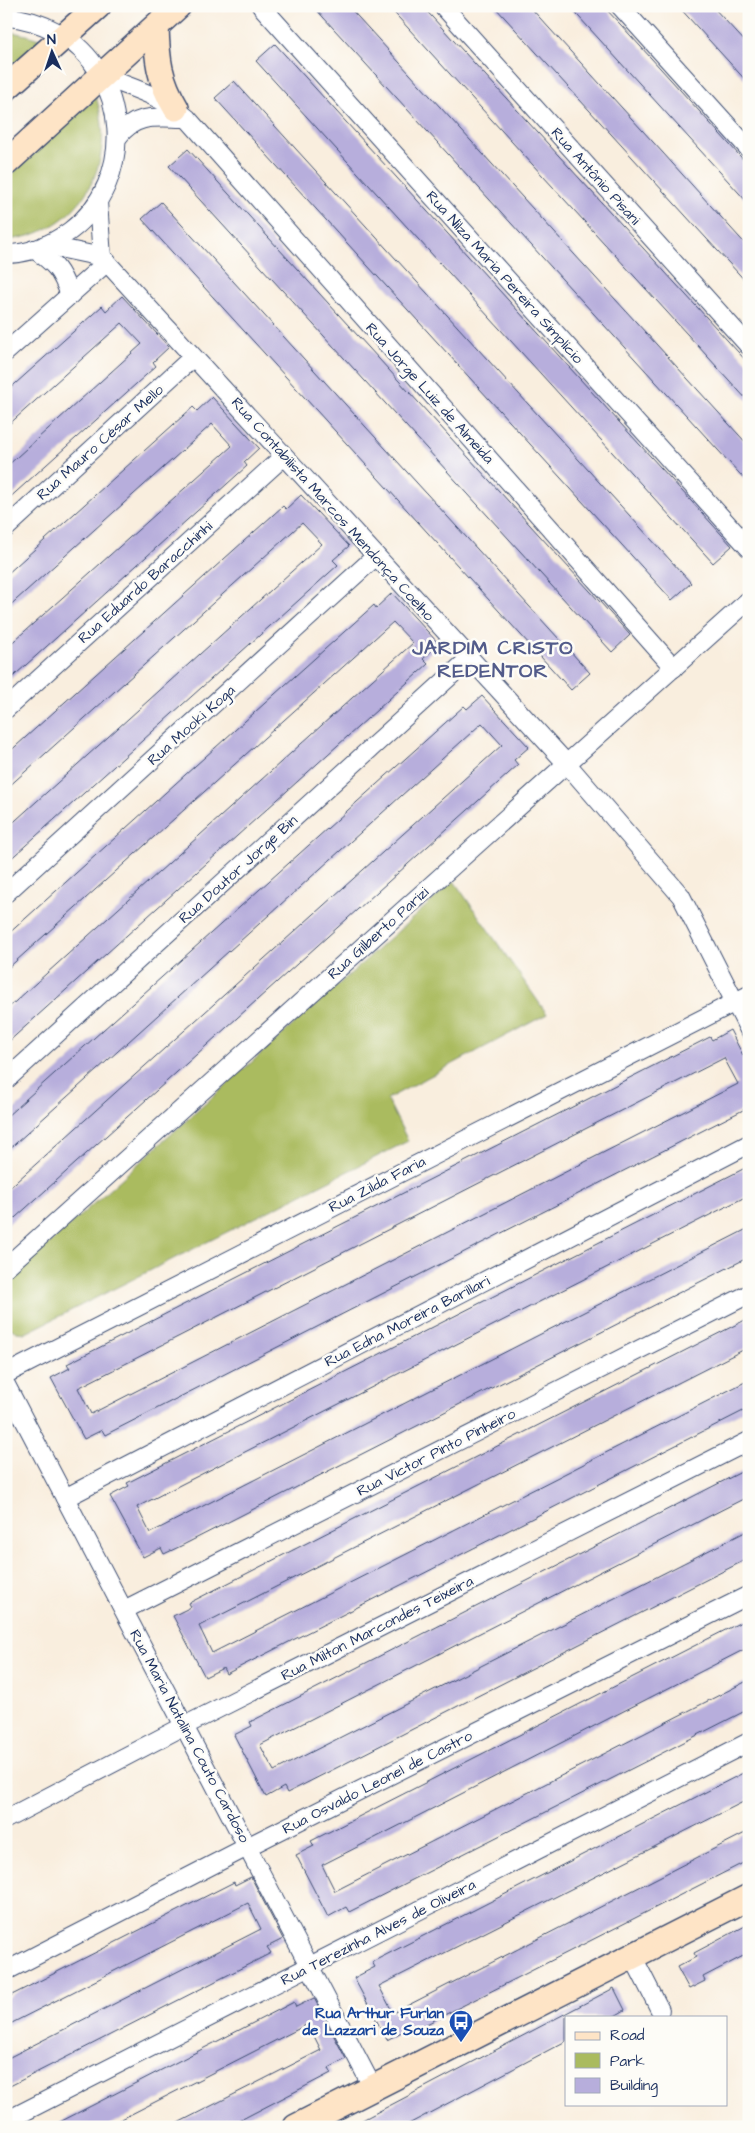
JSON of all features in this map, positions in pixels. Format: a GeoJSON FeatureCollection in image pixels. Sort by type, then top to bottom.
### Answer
{"type":"FeatureCollection","features":[{"type":"Feature","properties":{"kind":"street"},"geometry":{"type":"LineString","coordinates":[[6,88],[98,6]]}},
{"type":"Feature","properties":{"kind":"street"},"geometry":{"type":"LineString","coordinates":[[6,164],[178,6]]}},
{"type":"Feature","properties":{"kind":"street","name":"Rua Nilza Maria Pereira Simplício"},"geometry":{"type":"LineString","coordinates":[[261,6],[749,548]]}},
{"type":"Feature","properties":{"kind":"street","name":"Rua Antônio Pisani"},"geometry":{"type":"LineString","coordinates":[[443,6],[749,346]]}},
{"type":"Feature","properties":{"kind":"street"},"geometry":{"type":"LineString","coordinates":[[620,6],[749,149]]}},
{"type":"Feature","properties":{"kind":"street"},"geometry":{"type":"LineString","coordinates":[[6,17],[31,21],[64,36],[90,59],[102,76],[114,104],[118,137],[112,171],[98,202],[75,227],[60,238],[39,247],[6,254]]}},
{"type":"Feature","properties":{"kind":"street"},"geometry":{"type":"LineString","coordinates":[[118,137],[126,126],[134,122],[182,113],[167,93],[157,61],[156,26]]}},
{"type":"Feature","properties":{"kind":"street","name":"Rua Jorge Luiz de Almeida"},"geometry":{"type":"LineString","coordinates":[[102,76],[154,96],[182,113],[674,668]]}},
{"type":"Feature","properties":{"kind":"street"},"geometry":{"type":"LineString","coordinates":[[6,352],[70,295],[104,259],[98,202]]}},
{"type":"Feature","properties":{"kind":"street"},"geometry":{"type":"LineString","coordinates":[[39,247],[104,259]]}},
{"type":"Feature","properties":{"kind":"street"},"geometry":{"type":"LineString","coordinates":[[39,247],[56,265],[70,295]]}},
{"type":"Feature","properties":{"kind":"street","name":"Rua Contabilista Marcos Mendonça Coelho"},"geometry":{"type":"LineString","coordinates":[[104,259],[470,658],[566,764],[681,896],[742,999],[749,1030]]}},
{"type":"Feature","properties":{"kind":"street","name":"Rua Mauro César Mello"},"geometry":{"type":"LineString","coordinates":[[6,528],[193,356]]}},
{"type":"Feature","properties":{"kind":"street","name":"Rua Eduardo Baracchinhi"},"geometry":{"type":"LineString","coordinates":[[6,709],[284,456]]}},
{"type":"Feature","properties":{"kind":"street","name":"Rua Mooki Koga"},"geometry":{"type":"LineString","coordinates":[[6,893],[376,556]]}},
{"type":"Feature","properties":{"kind":"street","name":"Rua Gilberto Parizi"},"geometry":{"type":"LineString","coordinates":[[6,1267],[749,600]]}},
{"type":"Feature","properties":{"kind":"street","name":"Rua Doutor Jorge Bin"},"geometry":{"type":"LineString","coordinates":[[6,1080],[470,658]]}},
{"type":"Feature","properties":{"kind":"street","name":"Rua Zilda Faria"},"geometry":{"type":"LineString","coordinates":[[6,1374],[742,999]]}},
{"type":"Feature","properties":{"kind":"street","name":"Rua Edna Moreira Barillari"},"geometry":{"type":"LineString","coordinates":[[65,1498],[749,1144]]}},
{"type":"Feature","properties":{"kind":"street","name":"Rua Victor Pinto Pinheiro"},"geometry":{"type":"LineString","coordinates":[[124,1610],[749,1294]]}},
{"type":"Feature","properties":{"kind":"street","name":"Rua Maria Natalina Couto Cardoso"},"geometry":{"type":"LineString","coordinates":[[6,1385],[373,2088]]}},
{"type":"Feature","properties":{"kind":"street","name":"Rua Milton Marcondes Teixeira"},"geometry":{"type":"LineString","coordinates":[[6,1819],[184,1726],[749,1441]]}},
{"type":"Feature","properties":{"kind":"street","name":"Rua Osvaldo Leonel de Castro"},"geometry":{"type":"LineString","coordinates":[[6,1971],[247,1847],[749,1595]]}},
{"type":"Feature","properties":{"kind":"street","name":"Rua Terezinha Alves de Oliveira"},"geometry":{"type":"LineString","coordinates":[[6,2121],[749,1742]]}},
{"type":"Feature","properties":{"kind":"street"},"geometry":{"type":"LineString","coordinates":[[296,2127],[749,1897]]}},
{"type":"Feature","properties":{"kind":"street"},"geometry":{"type":"LineString","coordinates":[[633,1957],[660,2010]]}},
{"type":"Feature","properties":{"kind":"green space"},"geometry":{"type":"Polygon","coordinates":[[[6,31],[42,40],[6,72],[6,31]]]}},
{"type":"Feature","properties":{"kind":"green space"},"geometry":{"type":"Polygon","coordinates":[[[96,97],[102,122],[102,147],[97,170],[87,191],[73,210],[54,225],[32,235],[6,240],[6,179],[96,97]]]}},
{"type":"Feature","properties":{"kind":"green space"},"geometry":{"type":"Polygon","coordinates":[[[454,881],[547,1014],[387,1099],[408,1141],[26,1333],[17,1332],[6,1326],[6,1282],[454,881]]]}},
{"type":"Feature","properties":{"kind":"building"},"geometry":{"type":"Polygon","coordinates":[[[313,6],[348,6],[749,446],[749,484],[313,6]]]}},
{"type":"Feature","properties":{"kind":"building"},"geometry":{"type":"Polygon","coordinates":[[[388,6],[422,6],[749,364],[749,402],[388,6]]]}},
{"type":"Feature","properties":{"kind":"building"},"geometry":{"type":"Polygon","coordinates":[[[494,6],[529,6],[749,248],[749,285],[494,6]]]}},
{"type":"Feature","properties":{"kind":"building"},"geometry":{"type":"Polygon","coordinates":[[[569,6],[603,6],[621,25],[749,166],[749,204],[569,6]]]}},
{"type":"Feature","properties":{"kind":"building"},"geometry":{"type":"Polygon","coordinates":[[[678,6],[712,6],[749,46],[749,84],[678,6]]]}},
{"type":"Feature","properties":{"kind":"building"},"geometry":{"type":"Polygon","coordinates":[[[275,44],[732,546],[713,563],[256,61],[275,44]]]}},
{"type":"Feature","properties":{"kind":"building"},"geometry":{"type":"Polygon","coordinates":[[[234,81],[691,583],[672,600],[215,98],[234,81]]]}},
{"type":"Feature","properties":{"kind":"building"},"geometry":{"type":"Polygon","coordinates":[[[188,149],[630,635],[612,652],[169,166],[188,149]]]}},
{"type":"Feature","properties":{"kind":"building"},"geometry":{"type":"Polygon","coordinates":[[[161,202],[590,673],[571,690],[142,219],[161,202]]]}},
{"type":"Feature","properties":{"kind":"building"},"geometry":{"type":"Polygon","coordinates":[[[122,296],[169,347],[153,362],[156,366],[6,501],[6,467],[142,344],[122,323],[6,427],[6,392],[102,306],[106,311],[122,296]]]}},
{"type":"Feature","properties":{"kind":"building"},"geometry":{"type":"Polygon","coordinates":[[[212,397],[259,448],[244,462],[247,466],[6,683],[6,648],[232,446],[212,424],[6,609],[6,575],[193,407],[197,411],[212,397]]]}},
{"type":"Feature","properties":{"kind":"building"},"geometry":{"type":"Polygon","coordinates":[[[301,495],[349,546],[333,560],[338,565],[6,863],[6,829],[322,544],[302,523],[6,789],[6,755],[283,506],[286,509],[301,495]]]}},
{"type":"Feature","properties":{"kind":"building"},"geometry":{"type":"Polygon","coordinates":[[[392,593],[439,644],[423,659],[428,664],[6,1044],[6,1010],[413,643],[393,622],[6,970],[6,936],[374,605],[376,608],[392,593]]]}},
{"type":"Feature","properties":{"kind":"building"},"geometry":{"type":"Polygon","coordinates":[[[482,696],[529,747],[514,760],[518,765],[6,1226],[6,1191],[502,745],[482,723],[6,1152],[6,1117],[464,706],[467,709],[482,696]]]}},
{"type":"Feature","properties":{"kind":"building"},"geometry":{"type":"Polygon","coordinates":[[[730,1030],[749,1067],[749,1106],[746,1100],[744,1101],[747,1108],[105,1435],[102,1430],[84,1439],[51,1378],[70,1368],[67,1364],[710,1037],[712,1040],[730,1030]],[[724,1058],[78,1388],[91,1414],[738,1084],[724,1058]]]}},
{"type":"Feature","properties":{"kind":"building"},"geometry":{"type":"Polygon","coordinates":[[[749,1166],[749,1195],[137,1507],[150,1533],[749,1228],[749,1257],[183,1545],[164,1554],[161,1548],[143,1557],[110,1496],[129,1486],[127,1483],[749,1166]]]}},
{"type":"Feature","properties":{"kind":"building"},"geometry":{"type":"Polygon","coordinates":[[[749,1318],[749,1347],[199,1626],[212,1653],[749,1380],[749,1408],[226,1674],[223,1668],[205,1677],[173,1616],[191,1607],[189,1603],[749,1318]]]}},
{"type":"Feature","properties":{"kind":"building"},"geometry":{"type":"Polygon","coordinates":[[[749,1468],[749,1496],[260,1745],[274,1771],[749,1530],[749,1558],[287,1793],[284,1787],[266,1797],[234,1735],[252,1726],[250,1722],[749,1468]]]}},
{"type":"Feature","properties":{"kind":"building"},"geometry":{"type":"Polygon","coordinates":[[[749,1618],[749,1647],[322,1865],[335,1891],[749,1680],[749,1709],[349,1912],[346,1907],[328,1917],[296,1855],[314,1846],[311,1841],[749,1618]]]}},
{"type":"Feature","properties":{"kind":"building"},"geometry":{"type":"Polygon","coordinates":[[[749,1770],[749,1799],[379,1986],[393,2013],[749,1831],[749,1860],[409,2033],[407,2029],[387,2040],[354,1978],[375,1967],[372,1962],[749,1770]]]}},
{"type":"Feature","properties":{"kind":"building"},"geometry":{"type":"Polygon","coordinates":[[[251,1877],[283,1939],[267,1947],[271,1953],[6,2088],[6,2059],[261,1929],[248,1903],[6,2026],[6,1998],[234,1882],[235,1885],[251,1877]]]}},
{"type":"Feature","properties":{"kind":"building"},"geometry":{"type":"Polygon","coordinates":[[[749,1924],[749,1953],[703,1977],[705,1981],[689,1989],[677,1967],[696,1957],[694,1953],[749,1924]]]}},
{"type":"Feature","properties":{"kind":"building"},"geometry":{"type":"Polygon","coordinates":[[[614,1988],[625,2010],[615,2016],[565,2016],[565,2042],[403,2127],[349,2127],[614,1988]]]}},
{"type":"Feature","properties":{"kind":"building"},"geometry":{"type":"Polygon","coordinates":[[[314,1998],[346,2059],[329,2068],[331,2073],[227,2127],[170,2127],[321,2050],[308,2024],[106,2127],[50,2127],[294,2002],[296,2007],[314,1998]]]}},
{"type":"Feature","properties":{"kind":"place","name":"Rua Arthur Furlan de Lazzari de Souza"},"geometry":{"type":"Point","coordinates":[461,2043]}},
{"type":"Feature","properties":{"kind":"district","name":"JARDIM CRISTO REDENTOR"},"geometry":{"type":"Point","coordinates":[493,658]}}]}
